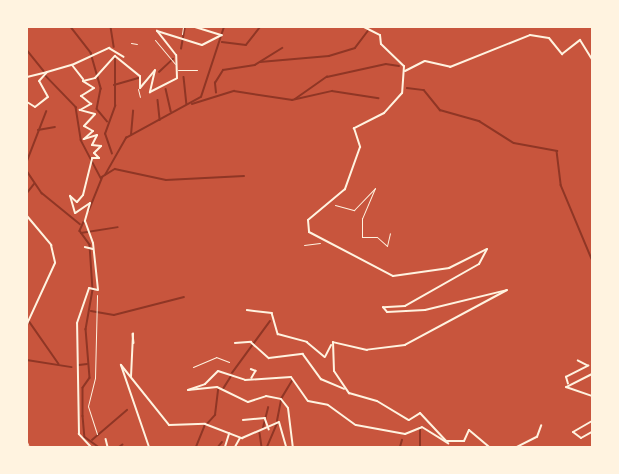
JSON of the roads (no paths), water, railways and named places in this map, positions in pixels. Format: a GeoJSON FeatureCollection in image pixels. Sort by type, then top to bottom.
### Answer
{"type":"FeatureCollection","features":[{"type":"Feature","properties":{"kind":"street"},"geometry":{"type":"LineString","coordinates":[[140,88],[154,70],[150,92],[175,82],[178,70],[176,55],[157,32],[182,37],[202,45],[221,37],[195,27]]}},
{"type":"Feature","properties":{"kind":"street"},"geometry":{"type":"LineString","coordinates":[[251,27],[258,27]]}},
{"type":"Feature","properties":{"kind":"street"},"geometry":{"type":"LineString","coordinates":[[364,27],[381,36],[381,44],[405,71]]}},
{"type":"Feature","properties":{"kind":"street"},"geometry":{"type":"LineString","coordinates":[[331,345],[367,350],[405,345],[507,289],[425,310],[389,312],[382,307],[405,306],[479,264],[487,249],[464,263],[404,277],[379,272],[313,236],[307,221],[343,191],[360,147],[354,128],[394,104],[405,71],[425,61],[437,67],[512,46],[530,35],[549,38],[562,54],[579,39],[592,59]]}},
{"type":"Feature","properties":{"kind":"street"},"geometry":{"type":"LineString","coordinates":[[155,40],[164,47],[178,70]]}},
{"type":"Feature","properties":{"kind":"street"},"geometry":{"type":"LineString","coordinates":[[131,43],[137,45]]}},
{"type":"Feature","properties":{"kind":"street"},"geometry":{"type":"LineString","coordinates":[[27,77],[72,65],[108,48],[114,48]]}},
{"type":"Feature","properties":{"kind":"street"},"geometry":{"type":"LineString","coordinates":[[114,48],[117,56],[124,60]]}},
{"type":"Feature","properties":{"kind":"street"},"geometry":{"type":"LineString","coordinates":[[114,48],[140,76],[140,97]]}},
{"type":"Feature","properties":{"kind":"street"},"geometry":{"type":"LineString","coordinates":[[83,81],[95,78],[117,56]]}},
{"type":"Feature","properties":{"kind":"street"},"geometry":{"type":"LineString","coordinates":[[72,65],[83,81],[94,88],[80,97],[91,105],[80,110],[95,113],[84,126],[94,130],[84,138],[97,135],[92,145],[101,144],[94,153],[99,158],[91,158],[83,195],[77,201],[70,194],[75,213],[90,203],[85,220],[98,290],[91,287],[77,319],[76,350],[80,434],[91,447]]}},
{"type":"Feature","properties":{"kind":"street"},"geometry":{"type":"LineString","coordinates":[[178,70],[197,70]]}},
{"type":"Feature","properties":{"kind":"street"},"geometry":{"type":"LineString","coordinates":[[27,102],[37,106],[48,97],[39,82],[47,72]]}},
{"type":"Feature","properties":{"kind":"street"},"geometry":{"type":"LineString","coordinates":[[27,216],[46,237],[55,261],[27,324]]}},
{"type":"Feature","properties":{"kind":"street"},"geometry":{"type":"LineString","coordinates":[[86,248],[91,248]]}},
{"type":"Feature","properties":{"kind":"street"},"geometry":{"type":"LineString","coordinates":[[247,310],[272,313],[278,334],[307,342],[325,357],[331,345]]}},
{"type":"Feature","properties":{"kind":"street"},"geometry":{"type":"LineString","coordinates":[[131,378],[133,334],[134,343]]}},
{"type":"Feature","properties":{"kind":"street"},"geometry":{"type":"LineString","coordinates":[[235,343],[251,342],[269,358],[303,354],[321,379],[409,420],[420,413],[450,441]]}},
{"type":"Feature","properties":{"kind":"street"},"geometry":{"type":"LineString","coordinates":[[331,345],[335,375],[345,389]]}},
{"type":"Feature","properties":{"kind":"street"},"geometry":{"type":"LineString","coordinates":[[578,361],[588,366],[566,377],[568,390],[592,396]]}},
{"type":"Feature","properties":{"kind":"street"},"geometry":{"type":"LineString","coordinates":[[149,447],[120,365],[163,421],[189,429],[196,426],[229,433],[240,438],[280,423],[286,447]]}},
{"type":"Feature","properties":{"kind":"street"},"geometry":{"type":"LineString","coordinates":[[251,369],[256,370],[253,379]]}},
{"type":"Feature","properties":{"kind":"street"},"geometry":{"type":"LineString","coordinates":[[293,447],[284,401],[266,396],[248,402],[218,387],[207,391],[188,390],[202,386],[218,371],[253,379],[293,377],[309,401],[320,402],[359,426],[405,434],[422,427],[442,442],[465,441],[469,430],[489,447]]}},
{"type":"Feature","properties":{"kind":"street"},"geometry":{"type":"LineString","coordinates":[[568,384],[592,374]]}},
{"type":"Feature","properties":{"kind":"street"},"geometry":{"type":"LineString","coordinates":[[243,420],[265,418],[269,429]]}},
{"type":"Feature","properties":{"kind":"street"},"geometry":{"type":"LineString","coordinates":[[592,421],[573,432],[582,438],[592,432]]}},
{"type":"Feature","properties":{"kind":"street"},"geometry":{"type":"LineString","coordinates":[[517,447],[537,438],[541,426]]}},
{"type":"Feature","properties":{"kind":"street"},"geometry":{"type":"LineString","coordinates":[[225,447],[229,433]]}},
{"type":"Feature","properties":{"kind":"street"},"geometry":{"type":"LineString","coordinates":[[236,447],[240,438]]}},
{"type":"Feature","properties":{"kind":"street"},"geometry":{"type":"LineString","coordinates":[[106,439],[108,447]]}},
{"type":"Feature","properties":{"kind":"waterway"},"geometry":{"type":"LineString","coordinates":[[71,27],[91,53],[101,89],[97,109],[107,121]]}},
{"type":"Feature","properties":{"kind":"waterway"},"geometry":{"type":"LineString","coordinates":[[111,27],[114,47]]}},
{"type":"Feature","properties":{"kind":"waterway"},"geometry":{"type":"LineString","coordinates":[[181,49],[185,27]]}},
{"type":"Feature","properties":{"kind":"waterway"},"geometry":{"type":"LineString","coordinates":[[105,175],[126,138],[201,97],[224,27]]}},
{"type":"Feature","properties":{"kind":"waterway"},"geometry":{"type":"LineString","coordinates":[[222,42],[246,45],[260,27]]}},
{"type":"Feature","properties":{"kind":"waterway"},"geometry":{"type":"LineString","coordinates":[[260,62],[329,56],[355,48],[368,31]]}},
{"type":"Feature","properties":{"kind":"waterway"},"geometry":{"type":"LineString","coordinates":[[216,93],[215,83],[223,70],[255,65],[282,48]]}},
{"type":"Feature","properties":{"kind":"waterway"},"geometry":{"type":"LineString","coordinates":[[27,50],[44,71]]}},
{"type":"Feature","properties":{"kind":"waterway"},"geometry":{"type":"LineString","coordinates":[[112,154],[105,134],[115,106],[115,57]]}},
{"type":"Feature","properties":{"kind":"waterway"},"geometry":{"type":"LineString","coordinates":[[159,72],[173,59]]}},
{"type":"Feature","properties":{"kind":"waterway"},"geometry":{"type":"LineString","coordinates":[[295,99],[327,77],[386,64],[399,66]]}},
{"type":"Feature","properties":{"kind":"waterway"},"geometry":{"type":"LineString","coordinates":[[45,75],[76,107],[81,140],[101,178]]}},
{"type":"Feature","properties":{"kind":"waterway"},"geometry":{"type":"LineString","coordinates":[[184,77],[187,104]]}},
{"type":"Feature","properties":{"kind":"waterway"},"geometry":{"type":"LineString","coordinates":[[114,85],[138,78]]}},
{"type":"Feature","properties":{"kind":"waterway"},"geometry":{"type":"LineString","coordinates":[[407,88],[424,90],[440,110],[479,121],[514,143],[557,151],[561,185],[592,259]]}},
{"type":"Feature","properties":{"kind":"waterway"},"geometry":{"type":"LineString","coordinates":[[166,89],[171,111]]}},
{"type":"Feature","properties":{"kind":"waterway"},"geometry":{"type":"LineString","coordinates":[[192,104],[234,91],[292,100],[332,91],[378,98]]}},
{"type":"Feature","properties":{"kind":"waterway"},"geometry":{"type":"LineString","coordinates":[[158,100],[160,120]]}},
{"type":"Feature","properties":{"kind":"waterway"},"geometry":{"type":"LineString","coordinates":[[131,135],[133,111]]}},
{"type":"Feature","properties":{"kind":"waterway"},"geometry":{"type":"LineString","coordinates":[[27,161],[46,112]]}},
{"type":"Feature","properties":{"kind":"waterway"},"geometry":{"type":"LineString","coordinates":[[38,130],[55,127]]}},
{"type":"Feature","properties":{"kind":"waterway"},"geometry":{"type":"LineString","coordinates":[[89,210],[102,177],[115,169],[166,180],[244,176]]}},
{"type":"Feature","properties":{"kind":"waterway"},"geometry":{"type":"LineString","coordinates":[[27,171],[42,193],[80,224]]}},
{"type":"Feature","properties":{"kind":"waterway"},"geometry":{"type":"LineString","coordinates":[[27,193],[34,184]]}},
{"type":"Feature","properties":{"kind":"waterway"},"geometry":{"type":"LineString","coordinates":[[84,222],[80,231],[90,245],[93,290],[86,329],[90,378],[83,388],[83,416],[85,437],[99,447]]}},
{"type":"Feature","properties":{"kind":"waterway"},"geometry":{"type":"LineString","coordinates":[[81,233],[118,227]]}},
{"type":"Feature","properties":{"kind":"waterway"},"geometry":{"type":"LineString","coordinates":[[91,311],[114,315],[184,297]]}},
{"type":"Feature","properties":{"kind":"waterway"},"geometry":{"type":"LineString","coordinates":[[29,321],[59,364]]}},
{"type":"Feature","properties":{"kind":"waterway"},"geometry":{"type":"LineString","coordinates":[[232,373],[270,321]]}},
{"type":"Feature","properties":{"kind":"waterway"},"geometry":{"type":"LineString","coordinates":[[27,360],[71,367]]}},
{"type":"Feature","properties":{"kind":"waterway"},"geometry":{"type":"LineString","coordinates":[[79,365],[87,364]]}},
{"type":"Feature","properties":{"kind":"waterway"},"geometry":{"type":"LineString","coordinates":[[223,389],[231,376]]}},
{"type":"Feature","properties":{"kind":"waterway"},"geometry":{"type":"LineString","coordinates":[[281,399],[292,381]]}},
{"type":"Feature","properties":{"kind":"waterway"},"geometry":{"type":"LineString","coordinates":[[207,424],[215,415],[218,389]]}},
{"type":"Feature","properties":{"kind":"waterway"},"geometry":{"type":"LineString","coordinates":[[277,421],[281,401]]}},
{"type":"Feature","properties":{"kind":"waterway"},"geometry":{"type":"LineString","coordinates":[[263,428],[268,408]]}},
{"type":"Feature","properties":{"kind":"waterway"},"geometry":{"type":"LineString","coordinates":[[92,440],[127,410]]}},
{"type":"Feature","properties":{"kind":"waterway"},"geometry":{"type":"LineString","coordinates":[[267,447],[277,424]]}},
{"type":"Feature","properties":{"kind":"waterway"},"geometry":{"type":"LineString","coordinates":[[196,447],[205,425]]}},
{"type":"Feature","properties":{"kind":"waterway"},"geometry":{"type":"LineString","coordinates":[[420,428],[420,447]]}},
{"type":"Feature","properties":{"kind":"waterway"},"geometry":{"type":"LineString","coordinates":[[260,433],[262,447]]}},
{"type":"Feature","properties":{"kind":"waterway"},"geometry":{"type":"LineString","coordinates":[[400,447],[402,440]]}},
{"type":"Feature","properties":{"kind":"waterway"},"geometry":{"type":"LineString","coordinates":[[218,447],[222,442]]}}]}
